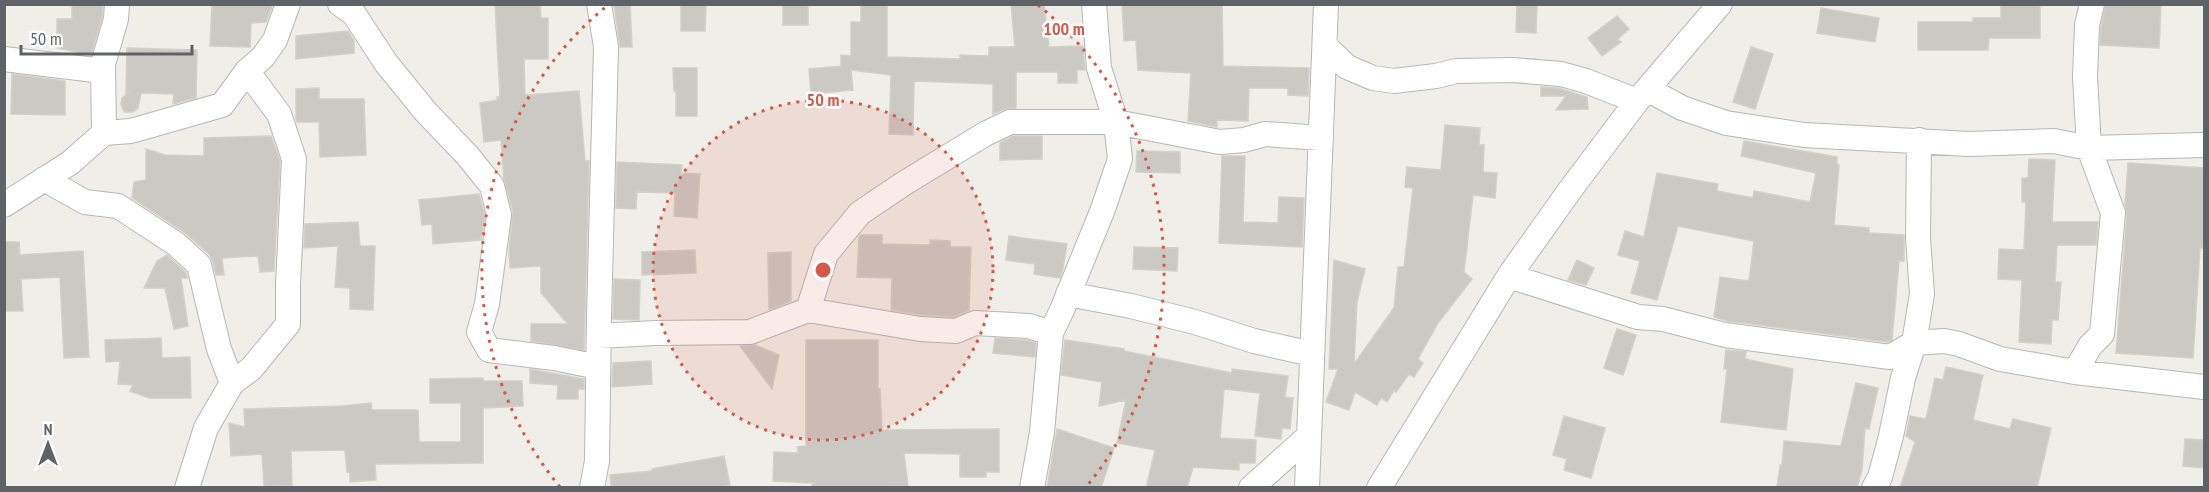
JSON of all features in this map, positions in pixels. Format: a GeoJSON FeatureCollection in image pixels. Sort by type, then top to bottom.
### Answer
{"type":"FeatureCollection","features":[{"type":"Feature","properties":{"kind":"street"},"geometry":{"type":"LineString","coordinates":[[104,133],[103,64],[116,19],[117,4]]}},
{"type":"Feature","properties":{"kind":"street"},"geometry":{"type":"LineString","coordinates":[[4,205],[70,163],[104,133],[131,131],[222,105],[247,71],[263,57],[275,40],[288,4]]}},
{"type":"Feature","properties":{"kind":"street"},"geometry":{"type":"LineString","coordinates":[[340,4],[354,14],[386,63],[492,186],[500,215],[487,304],[479,332],[489,350],[554,358],[598,367]]}},
{"type":"Feature","properties":{"kind":"street"},"geometry":{"type":"LineString","coordinates":[[592,488],[597,461],[606,47],[599,4]]}},
{"type":"Feature","properties":{"kind":"street"},"geometry":{"type":"LineString","coordinates":[[1032,488],[1042,432],[1051,333],[1120,159],[1116,122],[1099,68],[1094,4]]}},
{"type":"Feature","properties":{"kind":"street"},"geometry":{"type":"LineString","coordinates":[[1306,488],[1326,4]]}},
{"type":"Feature","properties":{"kind":"street"},"geometry":{"type":"LineString","coordinates":[[2076,372],[2090,346],[2102,334],[2113,213],[2089,148],[2085,77],[2087,25],[2092,4]]}},
{"type":"Feature","properties":{"kind":"street"},"geometry":{"type":"LineString","coordinates":[[1379,488],[1509,276],[1570,190],[1706,10]]}},
{"type":"Feature","properties":{"kind":"street"},"geometry":{"type":"LineString","coordinates":[[1326,47],[1347,67],[1373,78],[1394,81],[1484,69],[1561,74],[1642,95],[1725,123],[1804,135],[1969,144],[2054,141],[2089,148],[2205,146]]}},
{"type":"Feature","properties":{"kind":"street"},"geometry":{"type":"LineString","coordinates":[[4,59],[103,71]]}},
{"type":"Feature","properties":{"kind":"street"},"geometry":{"type":"LineString","coordinates":[[187,488],[206,428],[232,382],[251,369],[288,324],[294,159],[279,114],[247,71]]}},
{"type":"Feature","properties":{"kind":"street"},"geometry":{"type":"LineString","coordinates":[[808,310],[826,254],[860,213],[985,134],[1010,122],[1116,122],[1220,142],[1244,140],[1265,134],[1321,138]]}},
{"type":"Feature","properties":{"kind":"street"},"geometry":{"type":"LineString","coordinates":[[1874,488],[1880,477],[1891,436],[1914,343],[1922,294],[1918,237],[1919,140]]}},
{"type":"Feature","properties":{"kind":"street"},"geometry":{"type":"LineString","coordinates":[[44,179],[85,202],[118,206],[176,244],[199,265],[219,349],[232,382]]}},
{"type":"Feature","properties":{"kind":"street"},"geometry":{"type":"LineString","coordinates":[[1509,276],[1638,317],[1664,319],[1725,335],[1890,357],[1914,343],[1952,343],[2000,359],[2076,372],[2205,387]]}},
{"type":"Feature","properties":{"kind":"street"},"geometry":{"type":"LineString","coordinates":[[1068,294],[1131,306],[1195,322],[1254,341],[1312,354]]}},
{"type":"Feature","properties":{"kind":"street"},"geometry":{"type":"LineString","coordinates":[[598,336],[750,332],[808,310],[921,329],[956,331],[975,323],[1029,326],[1051,333]]}},
{"type":"Feature","properties":{"kind":"street"},"geometry":{"type":"LineString","coordinates":[[1251,488],[1309,436]]}},
{"type":"Feature","properties":{"kind":"building"},"geometry":{"type":"Polygon","coordinates":[[[72,4],[103,4],[102,17],[91,55],[57,48],[57,19],[72,19],[72,4]]]}},
{"type":"Feature","properties":{"kind":"building"},"geometry":{"type":"Polygon","coordinates":[[[212,4],[272,4],[272,6],[266,22],[251,23],[250,47],[210,46],[212,4]]]}},
{"type":"Feature","properties":{"kind":"building"},"geometry":{"type":"Polygon","coordinates":[[[495,4],[540,4],[541,18],[548,18],[548,59],[524,59],[525,95],[579,91],[585,161],[589,161],[584,350],[531,341],[531,324],[568,324],[541,293],[541,266],[510,268],[509,250],[513,212],[504,179],[501,140],[484,142],[480,103],[497,100],[497,97],[500,97],[495,4]]]}},
{"type":"Feature","properties":{"kind":"building"},"geometry":{"type":"Polygon","coordinates":[[[614,4],[630,4],[632,47],[620,47],[614,4]]]}},
{"type":"Feature","properties":{"kind":"building"},"geometry":{"type":"Polygon","coordinates":[[[681,4],[706,4],[705,31],[681,31],[681,4]]]}},
{"type":"Feature","properties":{"kind":"building"},"geometry":{"type":"Polygon","coordinates":[[[783,4],[808,4],[808,25],[783,25],[783,4]]]}},
{"type":"Feature","properties":{"kind":"building"},"geometry":{"type":"Polygon","coordinates":[[[861,4],[887,4],[887,57],[960,59],[960,55],[989,56],[989,47],[1015,47],[1011,4],[1044,4],[1049,47],[1083,46],[1085,70],[1077,70],[1077,83],[1058,83],[1058,72],[1016,72],[1016,108],[1004,109],[993,114],[993,84],[914,81],[913,135],[889,134],[891,75],[851,70],[853,90],[811,94],[809,69],[841,66],[841,55],[851,56],[851,22],[861,22],[861,4]]]}},
{"type":"Feature","properties":{"kind":"building"},"geometry":{"type":"Polygon","coordinates":[[[1122,4],[1222,4],[1223,66],[1309,68],[1308,96],[1288,95],[1288,88],[1249,88],[1248,121],[1217,120],[1217,127],[1188,121],[1191,73],[1138,70],[1136,40],[1124,41],[1122,4]]]}},
{"type":"Feature","properties":{"kind":"building"},"geometry":{"type":"Polygon","coordinates":[[[1517,4],[1537,4],[1536,33],[1516,32],[1517,4]]]}},
{"type":"Feature","properties":{"kind":"building"},"geometry":{"type":"Polygon","coordinates":[[[2001,4],[2040,4],[2040,38],[1989,38],[1988,50],[1918,50],[1918,22],[1973,22],[1973,18],[2001,18],[2001,4]]]}},
{"type":"Feature","properties":{"kind":"building"},"geometry":{"type":"Polygon","coordinates":[[[2106,4],[2161,4],[2159,48],[2100,45],[2106,4]]]}},
{"type":"Feature","properties":{"kind":"building"},"geometry":{"type":"Polygon","coordinates":[[[1821,8],[1879,18],[1875,42],[1817,33],[1821,8]]]}},
{"type":"Feature","properties":{"kind":"building"},"geometry":{"type":"Polygon","coordinates":[[[1617,16],[1629,29],[1618,39],[1621,42],[1602,56],[1588,38],[1617,16]]]}},
{"type":"Feature","properties":{"kind":"building"},"geometry":{"type":"Polygon","coordinates":[[[348,31],[354,41],[354,53],[296,59],[296,36],[348,31]]]}},
{"type":"Feature","properties":{"kind":"building"},"geometry":{"type":"Polygon","coordinates":[[[1751,47],[1773,54],[1755,109],[1733,102],[1751,47]]]}},
{"type":"Feature","properties":{"kind":"building"},"geometry":{"type":"Polygon","coordinates":[[[127,48],[197,50],[196,98],[173,104],[174,94],[141,93],[138,108],[133,112],[124,112],[121,104],[122,98],[128,93],[126,93],[127,48]]]}},
{"type":"Feature","properties":{"kind":"building"},"geometry":{"type":"Polygon","coordinates":[[[673,68],[697,68],[697,116],[676,116],[673,68]]]}},
{"type":"Feature","properties":{"kind":"building"},"geometry":{"type":"Polygon","coordinates":[[[12,74],[65,81],[65,115],[11,114],[12,74]]]}},
{"type":"Feature","properties":{"kind":"building"},"geometry":{"type":"Polygon","coordinates":[[[1541,87],[1558,88],[1587,97],[1588,109],[1556,110],[1566,96],[1541,96],[1541,87]]]}},
{"type":"Feature","properties":{"kind":"building"},"geometry":{"type":"Polygon","coordinates":[[[319,88],[319,99],[364,99],[366,155],[320,157],[319,122],[297,122],[296,119],[296,89],[319,88]]]}},
{"type":"Feature","properties":{"kind":"building"},"geometry":{"type":"Polygon","coordinates":[[[1445,125],[1480,128],[1479,145],[1484,145],[1483,172],[1497,173],[1495,198],[1473,195],[1464,272],[1472,279],[1438,323],[1418,359],[1423,363],[1414,377],[1409,374],[1396,392],[1394,390],[1387,402],[1381,398],[1377,405],[1355,392],[1349,410],[1326,402],[1338,369],[1329,369],[1334,260],[1365,269],[1357,302],[1354,364],[1394,308],[1398,267],[1404,267],[1413,188],[1405,187],[1407,167],[1441,170],[1445,125]]]}},
{"type":"Feature","properties":{"kind":"building"},"geometry":{"type":"Polygon","coordinates":[[[271,136],[280,161],[274,271],[260,272],[258,256],[222,258],[224,275],[216,275],[209,254],[184,232],[132,198],[134,182],[146,180],[146,149],[165,155],[204,156],[204,138],[271,136]]]}},
{"type":"Feature","properties":{"kind":"building"},"geometry":{"type":"Polygon","coordinates":[[[1013,136],[1042,136],[1042,159],[1000,160],[1000,143],[1013,136]]]}},
{"type":"Feature","properties":{"kind":"building"},"geometry":{"type":"Polygon","coordinates":[[[1744,141],[1837,157],[1839,165],[1834,225],[1869,228],[1869,233],[1904,235],[1904,261],[1899,261],[1892,340],[1887,342],[1728,321],[1714,317],[1720,277],[1749,281],[1754,241],[1678,226],[1657,300],[1631,293],[1640,261],[1618,255],[1625,231],[1644,237],[1657,173],[1718,184],[1717,191],[1753,198],[1754,191],[1810,202],[1816,173],[1741,156],[1744,141]]]}},
{"type":"Feature","properties":{"kind":"building"},"geometry":{"type":"Polygon","coordinates":[[[1137,151],[1180,152],[1180,173],[1136,172],[1137,151]]]}},
{"type":"Feature","properties":{"kind":"building"},"geometry":{"type":"Polygon","coordinates":[[[1222,156],[1245,156],[1243,222],[1278,223],[1279,197],[1304,198],[1302,247],[1219,243],[1222,156]]]}},
{"type":"Feature","properties":{"kind":"building"},"geometry":{"type":"Polygon","coordinates":[[[2029,159],[2055,160],[2052,222],[2098,222],[2096,245],[2057,245],[2055,282],[2061,282],[2058,320],[2052,320],[2051,344],[2019,342],[2022,280],[1998,279],[1999,249],[2024,250],[2026,202],[2022,202],[2022,178],[2028,178],[2029,159]]]}},
{"type":"Feature","properties":{"kind":"building"},"geometry":{"type":"Polygon","coordinates":[[[617,162],[682,165],[681,173],[700,174],[697,218],[674,216],[675,193],[637,192],[636,209],[616,208],[617,162]]]}},
{"type":"Feature","properties":{"kind":"building"},"geometry":{"type":"Polygon","coordinates":[[[2128,163],[2205,168],[2205,219],[2203,248],[2200,248],[2193,358],[2116,353],[2127,214],[2125,205],[2128,163]]]}},
{"type":"Feature","properties":{"kind":"building"},"geometry":{"type":"Polygon","coordinates":[[[479,194],[485,216],[481,240],[433,244],[432,224],[422,225],[419,200],[479,194]]]}},
{"type":"Feature","properties":{"kind":"building"},"geometry":{"type":"Polygon","coordinates":[[[358,222],[360,246],[375,246],[373,310],[350,309],[350,288],[335,287],[338,246],[304,248],[305,224],[358,222]]]}},
{"type":"Feature","properties":{"kind":"building"},"geometry":{"type":"Polygon","coordinates":[[[861,235],[882,235],[882,244],[930,245],[930,240],[950,241],[950,247],[971,247],[969,310],[954,317],[891,310],[892,278],[857,277],[859,237],[861,235]]]}},
{"type":"Feature","properties":{"kind":"building"},"geometry":{"type":"Polygon","coordinates":[[[1009,236],[1067,244],[1060,278],[1034,274],[1035,264],[1006,260],[1009,236]]]}},
{"type":"Feature","properties":{"kind":"building"},"geometry":{"type":"Polygon","coordinates":[[[4,242],[19,242],[20,255],[83,251],[89,357],[64,358],[60,277],[21,279],[23,311],[4,311],[4,242]]]}},
{"type":"Feature","properties":{"kind":"building"},"geometry":{"type":"Polygon","coordinates":[[[1134,247],[1178,248],[1177,271],[1133,269],[1134,247]]]}},
{"type":"Feature","properties":{"kind":"building"},"geometry":{"type":"Polygon","coordinates":[[[695,250],[696,273],[642,275],[642,252],[695,250]]]}},
{"type":"Feature","properties":{"kind":"building"},"geometry":{"type":"Polygon","coordinates":[[[791,252],[791,301],[769,310],[768,253],[791,252]]]}},
{"type":"Feature","properties":{"kind":"building"},"geometry":{"type":"Polygon","coordinates":[[[167,255],[186,273],[187,278],[181,278],[188,326],[174,329],[165,288],[144,288],[157,261],[167,255]]]}},
{"type":"Feature","properties":{"kind":"building"},"geometry":{"type":"Polygon","coordinates":[[[1577,260],[1594,268],[1586,285],[1568,280],[1577,260]]]}},
{"type":"Feature","properties":{"kind":"building"},"geometry":{"type":"Polygon","coordinates":[[[614,279],[640,280],[639,320],[613,319],[614,279]]]}},
{"type":"Feature","properties":{"kind":"building"},"geometry":{"type":"Polygon","coordinates":[[[1617,329],[1636,335],[1623,375],[1604,368],[1617,329]]]}},
{"type":"Feature","properties":{"kind":"building"},"geometry":{"type":"Polygon","coordinates":[[[161,338],[162,358],[190,357],[191,398],[149,398],[130,391],[133,385],[118,384],[120,361],[106,362],[105,340],[161,338]]]}},
{"type":"Feature","properties":{"kind":"building"},"geometry":{"type":"Polygon","coordinates":[[[995,338],[1036,343],[1035,357],[993,353],[995,338]]]}},
{"type":"Feature","properties":{"kind":"building"},"geometry":{"type":"Polygon","coordinates":[[[806,340],[878,340],[878,389],[880,389],[882,430],[999,429],[999,472],[986,472],[986,477],[960,477],[960,454],[904,453],[908,486],[812,488],[812,483],[773,481],[774,452],[798,453],[797,447],[806,446],[806,340]]]}},
{"type":"Feature","properties":{"kind":"building"},"geometry":{"type":"Polygon","coordinates":[[[1065,340],[1124,349],[1124,351],[1232,373],[1232,369],[1288,376],[1285,397],[1293,398],[1290,429],[1282,428],[1281,439],[1255,436],[1260,393],[1224,389],[1220,438],[1256,440],[1255,463],[1239,463],[1239,470],[1193,467],[1187,488],[1146,488],[1155,450],[1117,443],[1126,400],[1099,406],[1102,382],[1061,375],[1065,340]]]}},
{"type":"Feature","properties":{"kind":"building"},"geometry":{"type":"Polygon","coordinates":[[[755,345],[779,355],[772,389],[740,346],[755,345]]]}},
{"type":"Feature","properties":{"kind":"building"},"geometry":{"type":"Polygon","coordinates":[[[1726,350],[1746,352],[1745,359],[1793,369],[1786,430],[1721,422],[1727,369],[1724,369],[1726,350]]]}},
{"type":"Feature","properties":{"kind":"building"},"geometry":{"type":"Polygon","coordinates":[[[651,361],[652,384],[612,387],[613,363],[651,361]]]}},
{"type":"Feature","properties":{"kind":"building"},"geometry":{"type":"Polygon","coordinates":[[[1946,367],[1983,375],[1973,420],[2010,429],[2013,419],[2051,428],[2037,488],[1900,488],[1915,442],[1906,436],[1910,416],[1926,419],[1935,378],[1943,380],[1946,367]]]}},
{"type":"Feature","properties":{"kind":"building"},"geometry":{"type":"Polygon","coordinates":[[[530,369],[584,379],[584,389],[578,389],[578,399],[557,399],[558,385],[530,383],[530,369]]]}},
{"type":"Feature","properties":{"kind":"building"},"geometry":{"type":"Polygon","coordinates":[[[483,378],[483,381],[522,381],[523,406],[483,408],[483,463],[375,464],[376,480],[350,482],[345,450],[291,451],[292,485],[264,486],[262,454],[231,456],[229,423],[245,427],[244,409],[371,403],[372,410],[418,410],[419,442],[461,442],[461,403],[430,403],[430,379],[483,378]]]}},
{"type":"Feature","properties":{"kind":"building"},"geometry":{"type":"Polygon","coordinates":[[[1856,383],[1878,388],[1869,429],[1865,428],[1862,470],[1857,488],[1777,488],[1784,441],[1841,446],[1856,383]]]}},
{"type":"Feature","properties":{"kind":"building"},"geometry":{"type":"Polygon","coordinates":[[[1564,416],[1605,428],[1591,478],[1564,470],[1567,459],[1553,455],[1564,416]]]}},
{"type":"Feature","properties":{"kind":"building"},"geometry":{"type":"Polygon","coordinates":[[[1057,429],[1114,448],[1101,488],[1047,488],[1057,429]]]}},
{"type":"Feature","properties":{"kind":"building"},"geometry":{"type":"Polygon","coordinates":[[[2185,439],[2205,440],[2205,468],[2183,466],[2185,439]]]}},
{"type":"Feature","properties":{"kind":"building"},"geometry":{"type":"Polygon","coordinates":[[[724,456],[730,485],[715,488],[611,488],[610,475],[652,471],[652,469],[724,456]]]}}]}
